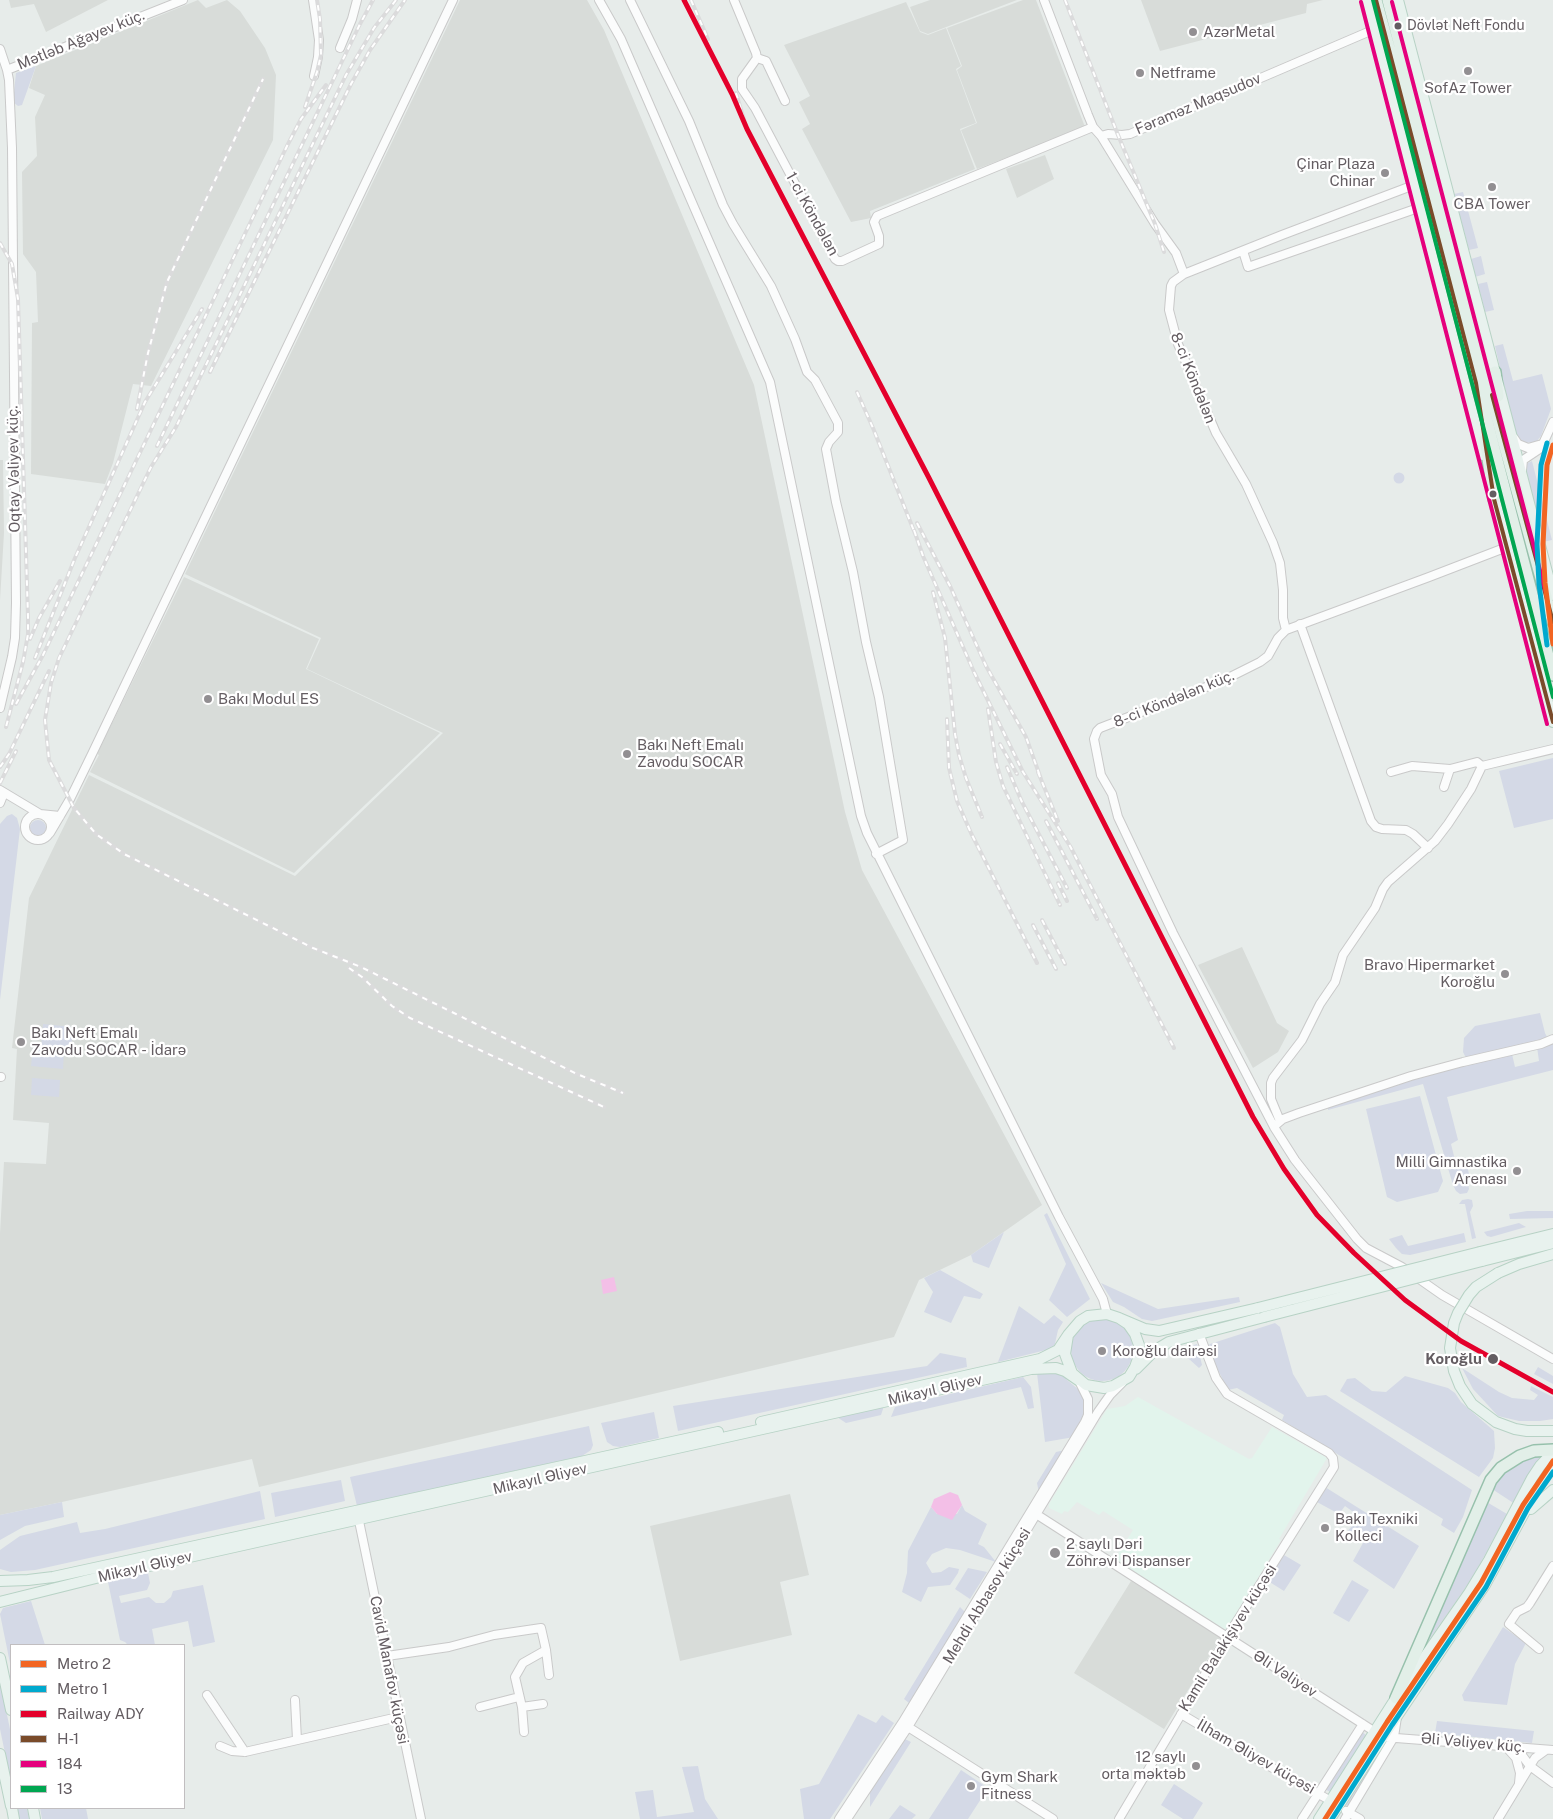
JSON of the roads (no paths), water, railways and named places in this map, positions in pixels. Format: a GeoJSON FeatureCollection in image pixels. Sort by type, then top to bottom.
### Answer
{"type":"FeatureCollection","features":[{"type":"Feature","properties":{"kind":"highway"},"geometry":{"type":"LineString","coordinates":[[1376,0],[1553,675]]}},
{"type":"Feature","properties":{"kind":"highway"},"geometry":{"type":"LineString","coordinates":[[1388,0],[1553,622]]}},
{"type":"Feature","properties":{"kind":"highway"},"geometry":{"type":"LineString","coordinates":[[1495,372],[1504,443]]}},
{"type":"Feature","properties":{"kind":"highway"},"geometry":{"type":"LineString","coordinates":[[1476,383],[1494,499]]}},
{"type":"Feature","properties":{"kind":"highway"},"geometry":{"type":"LineString","coordinates":[[1396,1698],[1487,1487],[1496,1473],[1510,1461],[1540,1450],[1553,1451]]}},
{"type":"Feature","properties":{"kind":"main road"},"geometry":{"type":"LineString","coordinates":[[1367,0],[1494,499],[1553,722]]}},
{"type":"Feature","properties":{"kind":"main road"},"geometry":{"type":"LineString","coordinates":[[1398,0],[1553,595]]}},
{"type":"Feature","properties":{"kind":"main road"},"geometry":{"type":"LineString","coordinates":[[1481,1257],[1553,1234]]}},
{"type":"Feature","properties":{"kind":"main road"},"geometry":{"type":"LineString","coordinates":[[1261,1313],[1159,1332],[1145,1329],[1107,1314],[1088,1316],[1080,1321],[1068,1335],[1065,1354],[1072,1372],[1078,1380],[1095,1388],[1104,1388],[1122,1382],[1158,1348],[1175,1340],[1261,1313],[1481,1257],[1553,1243]]}},
{"type":"Feature","properties":{"kind":"main road"},"geometry":{"type":"LineString","coordinates":[[1553,1254],[1519,1264],[1498,1273],[1476,1287],[1469,1294],[1458,1313],[1454,1323],[1450,1348],[1454,1371],[1467,1398],[1478,1409],[1491,1419],[1515,1429],[1538,1432],[1553,1431]]}},
{"type":"Feature","properties":{"kind":"main road"},"geometry":{"type":"LineString","coordinates":[[1119,1318],[1128,1324],[1135,1334],[1139,1345],[1139,1356],[1129,1377]]}},
{"type":"Feature","properties":{"kind":"main road","name":"Mikayıl Əliyev"},"geometry":{"type":"LineString","coordinates":[[0,1581],[53,1577],[1040,1359],[1058,1350],[1068,1335]]}},
{"type":"Feature","properties":{"kind":"main road","name":"Mikayıl Əliyev"},"geometry":{"type":"LineString","coordinates":[[1,1602],[100,1577],[358,1521],[1031,1369],[1056,1368],[1065,1371],[1078,1380]]}},
{"type":"Feature","properties":{"kind":"main road"},"geometry":{"type":"LineString","coordinates":[[1319,1819],[1334,1804],[1379,1734],[1396,1698],[1482,1582],[1532,1478],[1553,1451]]}},
{"type":"Feature","properties":{"kind":"main road"},"geometry":{"type":"LineString","coordinates":[[1510,1541],[1537,1489],[1553,1466]]}},
{"type":"Feature","properties":{"kind":"main road"},"geometry":{"type":"LineString","coordinates":[[1379,1734],[1397,1715],[1531,1509],[1553,1490]]}},
{"type":"Feature","properties":{"kind":"main road"},"geometry":{"type":"LineString","coordinates":[[0,1662],[10,1706]]}},
{"type":"Feature","properties":{"kind":"main road"},"geometry":{"type":"LineString","coordinates":[[0,1754],[10,1798]]}},
{"type":"Feature","properties":{"kind":"main road"},"geometry":{"type":"LineString","coordinates":[[1330,1819],[1334,1804]]}},
{"type":"Feature","properties":{"kind":"street","name":"Mətləb Ağayev küç."},"geometry":{"type":"LineString","coordinates":[[8,70],[183,0]]}},
{"type":"Feature","properties":{"kind":"street"},"geometry":{"type":"LineString","coordinates":[[313,0],[319,40],[314,76]]}},
{"type":"Feature","properties":{"kind":"street"},"geometry":{"type":"LineString","coordinates":[[340,48],[352,19],[357,0]]}},
{"type":"Feature","properties":{"kind":"street"},"geometry":{"type":"LineString","coordinates":[[60,816],[40,814],[30,817],[27,821],[26,831],[32,839],[42,840],[50,834],[70,799],[453,0]]}},
{"type":"Feature","properties":{"kind":"street"},"geometry":{"type":"LineString","coordinates":[[600,0],[621,40],[770,382],[861,816],[876,854],[1059,1217],[1103,1300],[1107,1314]]}},
{"type":"Feature","properties":{"kind":"street"},"geometry":{"type":"LineString","coordinates":[[630,0],[689,121],[723,205],[770,286],[808,372],[815,380],[838,422],[838,432],[829,442],[826,449],[879,697],[903,840],[876,854]]}},
{"type":"Feature","properties":{"kind":"street"},"geometry":{"type":"LineString","coordinates":[[734,0],[757,58],[766,61],[785,101]]}},
{"type":"Feature","properties":{"kind":"street"},"geometry":{"type":"LineString","coordinates":[[1044,0],[1093,127],[1101,136],[1155,224],[1176,253],[1184,274],[1414,185]]}},
{"type":"Feature","properties":{"kind":"street","name":"Fəraməz Maqsudov"},"geometry":{"type":"LineString","coordinates":[[1101,136],[1108,134],[1130,134],[1375,30]]}},
{"type":"Feature","properties":{"kind":"street","name":"Oqtay Vəliyev küç."},"geometry":{"type":"LineString","coordinates":[[0,49],[8,70],[12,164],[16,603],[15,638],[0,708]]}},
{"type":"Feature","properties":{"kind":"street","name":"1-ci Köndələn"},"geometry":{"type":"LineString","coordinates":[[757,58],[742,79],[742,89],[756,108],[835,259],[838,261],[842,261],[879,244],[879,236],[874,222],[877,216],[1093,127]]}},
{"type":"Feature","properties":{"kind":"street"},"geometry":{"type":"LineString","coordinates":[[1243,250],[1248,267],[1420,207]]}},
{"type":"Feature","properties":{"kind":"street","name":"8-ci Köndələn"},"geometry":{"type":"LineString","coordinates":[[1184,274],[1173,282],[1170,293],[1169,310],[1174,332],[1216,433],[1246,484],[1273,543],[1282,572],[1283,618],[1286,630]]}},
{"type":"Feature","properties":{"kind":"street"},"geometry":{"type":"LineString","coordinates":[[1523,478],[1523,460],[1538,450],[1544,443],[1553,422]]}},
{"type":"Feature","properties":{"kind":"street"},"geometry":{"type":"LineString","coordinates":[[1511,432],[1518,444],[1524,447],[1532,447],[1544,443]]}},
{"type":"Feature","properties":{"kind":"street"},"geometry":{"type":"LineString","coordinates":[[1286,630],[1507,547]]}},
{"type":"Feature","properties":{"kind":"street"},"geometry":{"type":"LineString","coordinates":[[1300,624],[1371,821],[1376,827],[1406,830],[1428,848]]}},
{"type":"Feature","properties":{"kind":"street","name":"8-ci Köndələn küç."},"geometry":{"type":"LineString","coordinates":[[1286,630],[1278,638],[1268,656],[1260,662],[1224,680],[1100,728],[1094,739],[1099,769],[1114,798],[1118,816],[1173,933],[1274,1127],[1295,1160],[1362,1245],[1402,1267],[1437,1293],[1553,1359]]}},
{"type":"Feature","properties":{"kind":"street"},"geometry":{"type":"LineString","coordinates":[[1482,766],[1553,750]]}},
{"type":"Feature","properties":{"kind":"street"},"geometry":{"type":"LineString","coordinates":[[1391,772],[1412,766],[1450,769],[1477,762],[1482,766]]}},
{"type":"Feature","properties":{"kind":"street"},"geometry":{"type":"LineString","coordinates":[[1280,1121],[1271,1099],[1271,1083],[1273,1078],[1302,1040],[1320,1004],[1335,982],[1343,955],[1375,908],[1383,889],[1388,882],[1435,841],[1471,789],[1482,766]]}},
{"type":"Feature","properties":{"kind":"street"},"geometry":{"type":"LineString","coordinates":[[1444,787],[1450,769]]}},
{"type":"Feature","properties":{"kind":"street"},"geometry":{"type":"LineString","coordinates":[[0,803],[2,792],[40,814],[49,820],[51,824],[50,834]]}},
{"type":"Feature","properties":{"kind":"street"},"geometry":{"type":"LineString","coordinates":[[1274,1127],[1280,1121],[1299,1113],[1411,1076],[1541,1044],[1553,1039]]}},
{"type":"Feature","properties":{"kind":"street","name":"Kamil Balakişiyev küçəsi"},"geometry":{"type":"LineString","coordinates":[[1119,1819],[1227,1637],[1334,1467],[1333,1458],[1329,1453],[1226,1394],[1216,1378],[1199,1333]]}},
{"type":"Feature","properties":{"kind":"street","name":"Mehdi Abbasov küçəsi"},"geometry":{"type":"LineString","coordinates":[[847,1819],[1103,1403],[1129,1377]]}},
{"type":"Feature","properties":{"kind":"street","name":"Mehdi Abbasov küçəsi"},"geometry":{"type":"LineString","coordinates":[[839,1819],[905,1725],[1085,1422],[1088,1415],[1088,1399],[1078,1380]]}},
{"type":"Feature","properties":{"kind":"street","name":"Əli Vəliyev"},"geometry":{"type":"LineString","coordinates":[[1036,1514],[1379,1734]]}},
{"type":"Feature","properties":{"kind":"street","name":"Cavid Manafov küçəsi"},"geometry":{"type":"LineString","coordinates":[[358,1521],[420,1819]]}},
{"type":"Feature","properties":{"kind":"street"},"geometry":{"type":"LineString","coordinates":[[1539,1649],[1509,1624],[1517,1612],[1527,1607],[1553,1566]]}},
{"type":"Feature","properties":{"kind":"street"},"geometry":{"type":"LineString","coordinates":[[387,1656],[449,1647],[494,1635],[541,1628],[549,1675]]}},
{"type":"Feature","properties":{"kind":"street"},"geometry":{"type":"LineString","coordinates":[[524,1732],[522,1707],[514,1677],[523,1663],[546,1650]]}},
{"type":"Feature","properties":{"kind":"street"},"geometry":{"type":"LineString","coordinates":[[207,1695],[246,1752]]}},
{"type":"Feature","properties":{"kind":"street"},"geometry":{"type":"LineString","coordinates":[[480,1707],[519,1697]]}},
{"type":"Feature","properties":{"kind":"street"},"geometry":{"type":"LineString","coordinates":[[296,1700],[297,1740]]}},
{"type":"Feature","properties":{"kind":"street"},"geometry":{"type":"LineString","coordinates":[[522,1707],[543,1704]]}},
{"type":"Feature","properties":{"kind":"street","name":"İlham Əliyev küçəsi"},"geometry":{"type":"LineString","coordinates":[[1181,1714],[1318,1793],[1347,1816],[1360,1819]]}},
{"type":"Feature","properties":{"kind":"street"},"geometry":{"type":"LineString","coordinates":[[1347,1816],[1394,1737],[1397,1715]]}},
{"type":"Feature","properties":{"kind":"street"},"geometry":{"type":"LineString","coordinates":[[220,1746],[232,1751],[246,1752],[398,1717]]}},
{"type":"Feature","properties":{"kind":"street"},"geometry":{"type":"LineString","coordinates":[[1302,1819],[1363,1724]]}},
{"type":"Feature","properties":{"kind":"street"},"geometry":{"type":"LineString","coordinates":[[905,1725],[1053,1819]]}},
{"type":"Feature","properties":{"kind":"street","name":"Əli Vəliyev küç."},"geometry":{"type":"LineString","coordinates":[[1379,1734],[1394,1737],[1552,1749]]}},
{"type":"Feature","properties":{"kind":"street"},"geometry":{"type":"LineString","coordinates":[[1499,1744],[1514,1755],[1520,1773],[1519,1783]]}},
{"type":"Feature","properties":{"kind":"street"},"geometry":{"type":"LineString","coordinates":[[1510,1746],[1522,1754],[1530,1766],[1553,1783]]}},
{"type":"Feature","properties":{"kind":"street"},"geometry":{"type":"LineString","coordinates":[[1529,1748],[1530,1766]]}},
{"type":"Feature","properties":{"kind":"street"},"geometry":{"type":"LineString","coordinates":[[1498,1819],[1539,1754],[1552,1749]]}},
{"type":"Feature","properties":{"kind":"railway"},"geometry":{"type":"LineString","coordinates":[[305,107],[321,55],[320,19],[317,0]]}},
{"type":"Feature","properties":{"kind":"railway"},"geometry":{"type":"LineString","coordinates":[[157,446],[373,0]]}},
{"type":"Feature","properties":{"kind":"railway"},"geometry":{"type":"LineString","coordinates":[[396,0],[374,28],[346,75],[176,427],[151,467],[59,658],[51,683],[45,720],[49,760],[74,808],[96,834],[124,854],[313,948],[361,967],[577,1074],[623,1093]]}},
{"type":"Feature","properties":{"kind":"railway"},"geometry":{"type":"LineString","coordinates":[[210,372],[351,84],[370,50],[405,0]]}},
{"type":"Feature","properties":{"kind":"railway"},"geometry":{"type":"LineString","coordinates":[[691,0],[708,39]]}},
{"type":"Feature","properties":{"kind":"railway"},"geometry":{"type":"LineString","coordinates":[[1065,0],[1155,224],[1164,252]]}},
{"type":"Feature","properties":{"kind":"railway"},"geometry":{"type":"LineString","coordinates":[[137,409],[148,353],[167,282],[263,79]]}},
{"type":"Feature","properties":{"kind":"railway"},"geometry":{"type":"LineString","coordinates":[[16,704],[43,655],[287,146],[301,119],[326,85]]}},
{"type":"Feature","properties":{"kind":"railway"},"geometry":{"type":"LineString","coordinates":[[736,93],[747,129]]}},
{"type":"Feature","properties":{"kind":"railway"},"geometry":{"type":"LineString","coordinates":[[0,243],[12,264],[18,299],[28,617],[28,634],[23,662],[6,727]]}},
{"type":"Feature","properties":{"kind":"railway"},"geometry":{"type":"LineString","coordinates":[[35,658],[75,558],[145,402],[202,309]]}},
{"type":"Feature","properties":{"kind":"railway"},"geometry":{"type":"LineString","coordinates":[[857,392],[916,536]]}},
{"type":"Feature","properties":{"kind":"railway"},"geometry":{"type":"LineString","coordinates":[[917,523],[950,586],[986,666],[1026,737],[1041,779]]}},
{"type":"Feature","properties":{"kind":"railway"},"geometry":{"type":"LineString","coordinates":[[914,530],[923,556],[974,672],[1023,772],[1070,846],[1174,1048]]}},
{"type":"Feature","properties":{"kind":"railway"},"geometry":{"type":"LineString","coordinates":[[30,639],[39,618],[60,581]]}},
{"type":"Feature","properties":{"kind":"railway"},"geometry":{"type":"LineString","coordinates":[[933,592],[945,638],[959,755],[982,817]]}},
{"type":"Feature","properties":{"kind":"railway"},"geometry":{"type":"LineString","coordinates":[[0,767],[9,754],[49,671]]}},
{"type":"Feature","properties":{"kind":"railway"},"geometry":{"type":"LineString","coordinates":[[988,709],[996,762],[1003,786],[1060,905]]}},
{"type":"Feature","properties":{"kind":"railway"},"geometry":{"type":"LineString","coordinates":[[947,719],[949,768],[957,801],[971,833],[1037,963]]}},
{"type":"Feature","properties":{"kind":"railway"},"geometry":{"type":"LineString","coordinates":[[1000,744],[1017,774]]}},
{"type":"Feature","properties":{"kind":"railway"},"geometry":{"type":"LineString","coordinates":[[0,783],[16,751]]}},
{"type":"Feature","properties":{"kind":"railway"},"geometry":{"type":"LineString","coordinates":[[1007,767],[1022,802],[1067,888]]}},
{"type":"Feature","properties":{"kind":"railway"},"geometry":{"type":"LineString","coordinates":[[1038,772],[1058,821]]}},
{"type":"Feature","properties":{"kind":"railway"},"geometry":{"type":"LineString","coordinates":[[1046,821],[1097,919]]}},
{"type":"Feature","properties":{"kind":"railway"},"geometry":{"type":"LineString","coordinates":[[1058,883],[1067,901]]}},
{"type":"Feature","properties":{"kind":"railway"},"geometry":{"type":"LineString","coordinates":[[1042,920],[1065,964]]}},
{"type":"Feature","properties":{"kind":"railway"},"geometry":{"type":"LineString","coordinates":[[1033,925],[1056,969]]}},
{"type":"Feature","properties":{"kind":"railway"},"geometry":{"type":"LineString","coordinates":[[349,968],[362,977],[392,1006],[410,1018],[604,1107]]}},
{"type":"Feature","properties":{"kind":"metro line","name":"1"},"geometry":{"type":"LineString","coordinates":[[1547,443],[1541,465],[1537,544],[1539,584],[1547,645]]}},
{"type":"Feature","properties":{"kind":"metro line","name":"2"},"geometry":{"type":"LineString","coordinates":[[1553,445],[1547,465],[1543,544],[1545,583],[1553,644]]}},
{"type":"Feature","properties":{"kind":"metro line","name":"2"},"geometry":{"type":"LineString","coordinates":[[1325,1819],[1387,1722],[1481,1583],[1523,1505],[1553,1461]]}},
{"type":"Feature","properties":{"kind":"metro line","name":"1"},"geometry":{"type":"LineString","coordinates":[[1332,1819],[1392,1725],[1486,1587],[1528,1508],[1553,1472]]}},
{"type":"Feature","properties":{"kind":"rail line","name":"ADY"},"geometry":{"type":"LineString","coordinates":[[684,0],[732,94],[747,129],[929,478],[1253,1117],[1284,1169],[1317,1215],[1354,1253],[1405,1300],[1461,1341],[1553,1392]]}},
{"type":"Feature","properties":{"kind":"place","name":"Dövlət Neft Fondu"},"geometry":{"type":"Point","coordinates":[1398,26]}},
{"type":"Feature","properties":{"kind":"place","name":"AzərMetal"},"geometry":{"type":"Point","coordinates":[1193,32]}},
{"type":"Feature","properties":{"kind":"place","name":"SofAz Tower"},"geometry":{"type":"Point","coordinates":[1468,71]}},
{"type":"Feature","properties":{"kind":"place","name":"Netframe"},"geometry":{"type":"Point","coordinates":[1140,73]}},
{"type":"Feature","properties":{"kind":"place","name":"Çinar Plaza Chinar"},"geometry":{"type":"Point","coordinates":[1385,173]}},
{"type":"Feature","properties":{"kind":"place","name":"CBA Tower"},"geometry":{"type":"Point","coordinates":[1492,187]}},
{"type":"Feature","properties":{"kind":"place","name":"Bakı Modul ES"},"geometry":{"type":"Point","coordinates":[208,699]}},
{"type":"Feature","properties":{"kind":"place","name":"Bakı Neft Emalı Zavodu SOCAR"},"geometry":{"type":"Point","coordinates":[627,754]}},
{"type":"Feature","properties":{"kind":"place","name":"Bravo Hipermarket Koroğlu"},"geometry":{"type":"Point","coordinates":[1505,974]}},
{"type":"Feature","properties":{"kind":"place","name":"Bakı Neft Emalı Zavodu SOCAR - İdarə"},"geometry":{"type":"Point","coordinates":[21,1042]}},
{"type":"Feature","properties":{"kind":"place","name":"Milli Gimnastika Arenası"},"geometry":{"type":"Point","coordinates":[1517,1171]}},
{"type":"Feature","properties":{"kind":"place","name":"Koroğlu dairəsi"},"geometry":{"type":"Point","coordinates":[1102,1351]}},
{"type":"Feature","properties":{"kind":"place","name":"Koroğlu"},"geometry":{"type":"Point","coordinates":[1493,1359]}},
{"type":"Feature","properties":{"kind":"place","name":"Bakı Texniki Kolleci"},"geometry":{"type":"Point","coordinates":[1325,1528]}},
{"type":"Feature","properties":{"kind":"place","name":"2 saylı Dəri Zöhrəvi Dispanser"},"geometry":{"type":"Point","coordinates":[1055,1553]}},
{"type":"Feature","properties":{"kind":"place","name":"12 saylı orta məktəb"},"geometry":{"type":"Point","coordinates":[1196,1766]}},
{"type":"Feature","properties":{"kind":"place","name":"Gym Shark Fitness"},"geometry":{"type":"Point","coordinates":[971,1786]}}]}
